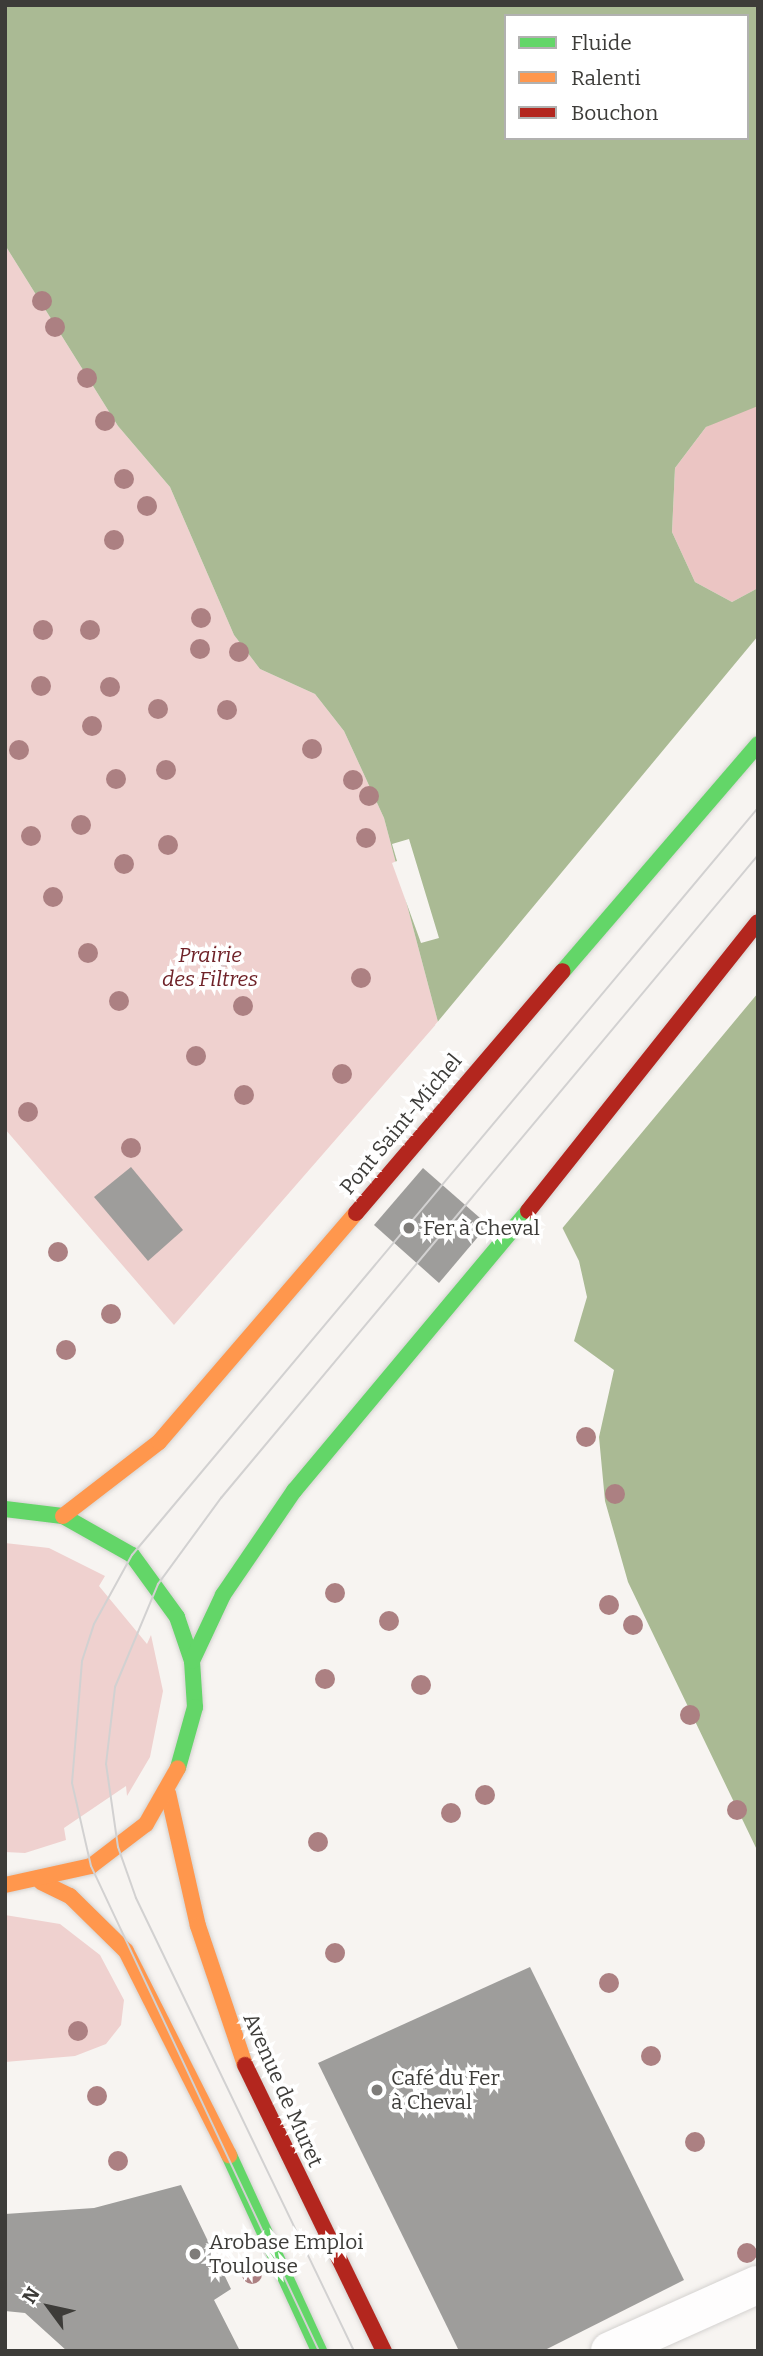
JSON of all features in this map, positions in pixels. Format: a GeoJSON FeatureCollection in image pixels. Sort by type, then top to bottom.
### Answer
{"type":"FeatureCollection","features":[{"type":"Feature","properties":{"kind":"main road","name":"Pont Saint-Michel"},"geometry":{"type":"LineString","coordinates":[[63,1516],[159,1443],[223,1364],[758,744]]}},
{"type":"Feature","properties":{"kind":"main road"},"geometry":{"type":"LineString","coordinates":[[192,1661],[223,1595],[327,1451],[622,1099],[758,922]]}},
{"type":"Feature","properties":{"kind":"main road"},"geometry":{"type":"LineString","coordinates":[[5,1509],[63,1516],[100,1531],[158,1584],[192,1661],[193,1718],[168,1793],[118,1847],[91,1866],[41,1882],[5,1885]]}},
{"type":"Feature","properties":{"kind":"main road","name":"Avenue de Muret"},"geometry":{"type":"LineString","coordinates":[[168,1793],[198,1926],[236,2045],[384,2351]]}},
{"type":"Feature","properties":{"kind":"main road"},"geometry":{"type":"LineString","coordinates":[[41,1882],[70,1896],[126,1951],[198,2089],[319,2351]]}},
{"type":"Feature","properties":{"kind":"street"},"geometry":{"type":"LineString","coordinates":[[610,2351],[757,2286]]}},
{"type":"Feature","properties":{"kind":"green space","name":"Prairie des Filtres"},"geometry":{"type":"Polygon","coordinates":[[[5,245],[118,426],[170,487],[234,635],[260,669],[315,694],[344,731],[384,818],[438,1022],[174,1325],[5,1129],[5,245]]]}},
{"type":"Feature","properties":{"kind":"green space"},"geometry":{"type":"Polygon","coordinates":[[[5,1543],[49,1548],[105,1576],[99,1586],[147,1644],[151,1635],[163,1691],[150,1757],[127,1796],[126,1786],[64,1828],[66,1840],[25,1853],[5,1852],[5,1543]]]}},
{"type":"Feature","properties":{"kind":"green space"},"geometry":{"type":"Polygon","coordinates":[[[5,1915],[60,1924],[100,1955],[124,2000],[121,2025],[106,2044],[75,2056],[5,2062],[5,1915]]]}},
{"type":"Feature","properties":{"kind":"shaded area"},"geometry":{"type":"Polygon","coordinates":[[[5,5],[758,5],[758,406],[706,427],[675,468],[672,532],[695,582],[732,602],[758,588],[758,1852],[628,1582],[605,1501],[599,1437],[614,1370],[574,1341],[587,1297],[579,1261],[527,1157],[438,1022],[384,818],[344,731],[315,694],[260,669],[234,635],[170,487],[118,426],[5,245],[5,5]]]}},
{"type":"Feature","properties":{"kind":"shaded area"},"geometry":{"type":"Polygon","coordinates":[[[751,404],[758,406],[758,588],[732,602],[695,582],[672,532],[675,468],[706,427],[751,404]]]}},
{"type":"Feature","properties":{"kind":"pier"},"geometry":{"type":"Polygon","coordinates":[[[758,636],[758,993],[560,1231],[524,1159],[435,1025],[758,636]]]}},
{"type":"Feature","properties":{"kind":"pier"},"geometry":{"type":"Polygon","coordinates":[[[409,839],[439,938],[421,943],[392,863],[397,861],[392,844],[409,839]]]}},
{"type":"Feature","properties":{"kind":"building"},"geometry":{"type":"Polygon","coordinates":[[[131,1167],[183,1230],[148,1261],[94,1197],[131,1167]]]}},
{"type":"Feature","properties":{"kind":"building"},"geometry":{"type":"Polygon","coordinates":[[[423,1168],[488,1225],[439,1283],[374,1225],[423,1168]]]}},
{"type":"Feature","properties":{"kind":"building"},"geometry":{"type":"Polygon","coordinates":[[[530,1967],[684,2280],[543,2351],[459,2351],[318,2063],[530,1967]]]}},
{"type":"Feature","properties":{"kind":"building"},"geometry":{"type":"Polygon","coordinates":[[[181,2185],[231,2289],[214,2300],[240,2351],[67,2351],[25,2313],[5,2311],[5,2214],[94,2208],[181,2185]]]}},
{"type":"Feature","properties":{"kind":"tram line"},"geometry":{"type":"LineString","coordinates":[[319,2351],[91,1866],[72,1783],[82,1661],[94,1624],[132,1555],[758,808]]}},
{"type":"Feature","properties":{"kind":"tram line"},"geometry":{"type":"LineString","coordinates":[[354,2351],[136,1898],[118,1847],[106,1764],[115,1687],[158,1584],[221,1498],[758,855]]}},
{"type":"Feature","properties":{"kind":"traffic: fast"},"geometry":{"type":"LineString","coordinates":[[563,971],[758,744]]}},
{"type":"Feature","properties":{"kind":"traffic: fast"},"geometry":{"type":"LineString","coordinates":[[192,1661],[223,1595],[294,1491],[528,1211]]}},
{"type":"Feature","properties":{"kind":"traffic: fast"},"geometry":{"type":"LineString","coordinates":[[5,1509],[63,1516],[132,1555],[177,1617],[192,1661],[195,1707],[178,1768]]}},
{"type":"Feature","properties":{"kind":"traffic: fast"},"geometry":{"type":"LineString","coordinates":[[229,2155],[319,2351]]}},
{"type":"Feature","properties":{"kind":"traffic: slow"},"geometry":{"type":"LineString","coordinates":[[63,1516],[159,1442],[356,1213]]}},
{"type":"Feature","properties":{"kind":"traffic: slow"},"geometry":{"type":"LineString","coordinates":[[5,1885],[91,1866],[146,1824],[178,1768]]}},
{"type":"Feature","properties":{"kind":"traffic: slow"},"geometry":{"type":"LineString","coordinates":[[168,1793],[198,1926],[245,2065]]}},
{"type":"Feature","properties":{"kind":"traffic: slow"},"geometry":{"type":"LineString","coordinates":[[41,1882],[70,1896],[126,1951],[229,2155]]}},
{"type":"Feature","properties":{"kind":"traffic: jam"},"geometry":{"type":"LineString","coordinates":[[528,1211],[758,922]]}},
{"type":"Feature","properties":{"kind":"traffic: jam"},"geometry":{"type":"LineString","coordinates":[[356,1213],[563,971]]}},
{"type":"Feature","properties":{"kind":"traffic: jam"},"geometry":{"type":"LineString","coordinates":[[245,2065],[384,2351]]}},
{"type":"Feature","properties":{"kind":"place","name":"Fer à Cheval"},"geometry":{"type":"Point","coordinates":[409,1228]}},
{"type":"Feature","properties":{"kind":"place","name":"Café du Fer à Cheval"},"geometry":{"type":"Point","coordinates":[377,2090]}},
{"type":"Feature","properties":{"kind":"place","name":"Arobase Emploi Toulouse"},"geometry":{"type":"Point","coordinates":[195,2254]}}]}
